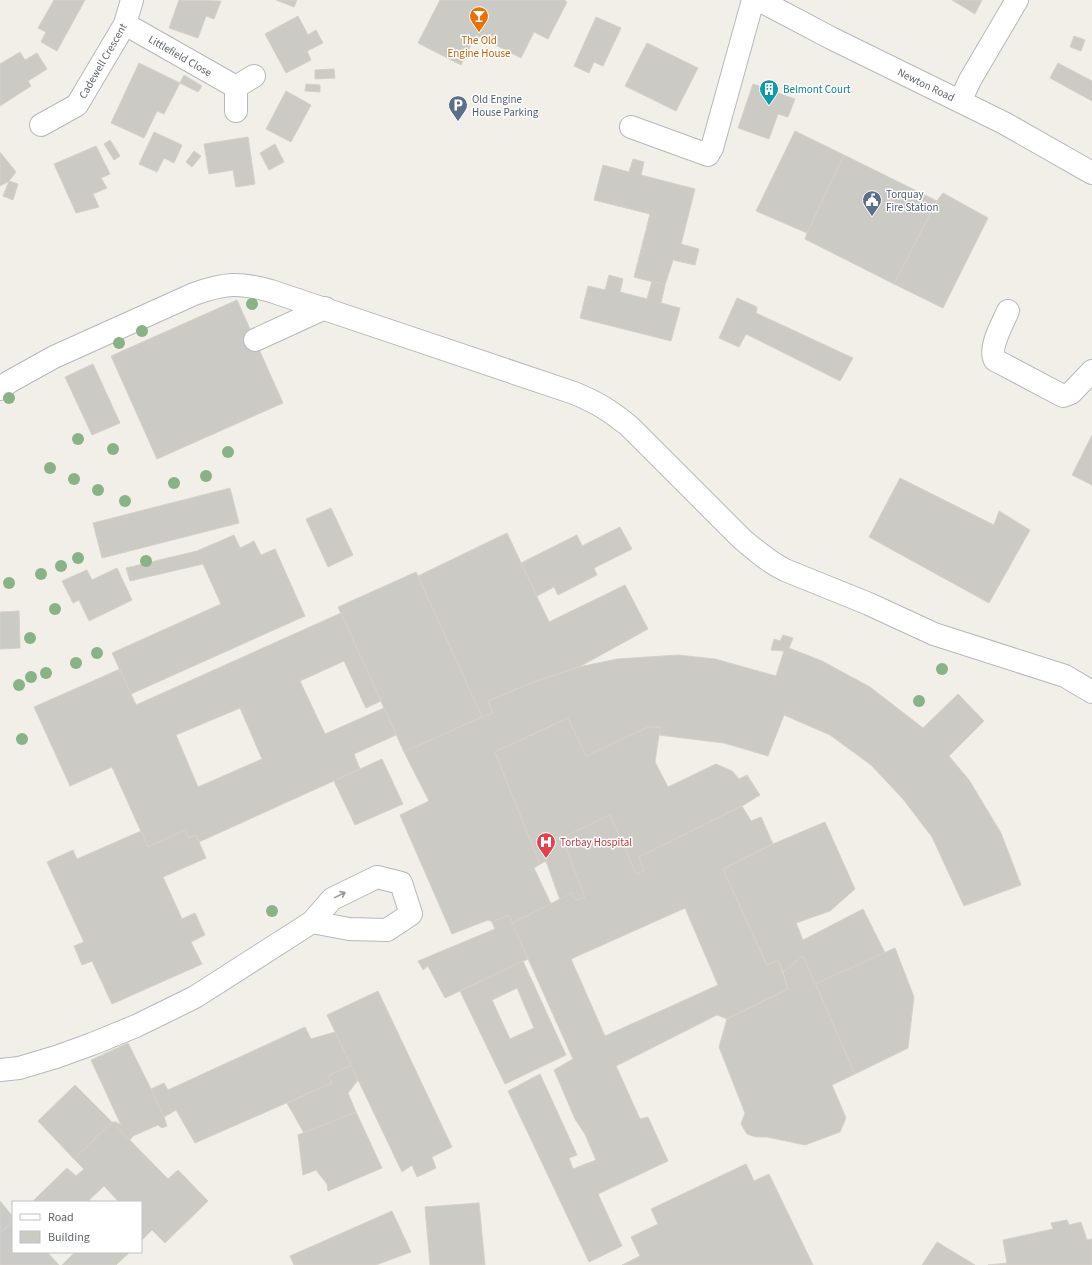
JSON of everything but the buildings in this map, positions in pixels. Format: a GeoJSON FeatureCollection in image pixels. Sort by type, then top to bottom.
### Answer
{"type":"FeatureCollection","features":[{"type":"Feature","properties":{"kind":"street","name":"Cadewell Crescent"},"geometry":{"type":"LineString","coordinates":[[41,125],[77,106],[125,24],[132,0]]}},
{"type":"Feature","properties":{"kind":"street"},"geometry":{"type":"LineString","coordinates":[[631,127],[708,155],[712,148],[753,0]]}},
{"type":"Feature","properties":{"kind":"street","name":"Newton Road"},"geometry":{"type":"LineString","coordinates":[[759,0],[831,38],[1004,123],[1092,173]]}},
{"type":"Feature","properties":{"kind":"street"},"geometry":{"type":"LineString","coordinates":[[960,101],[970,80],[1017,0]]}},
{"type":"Feature","properties":{"kind":"street","name":"Littlefield Close"},"geometry":{"type":"LineString","coordinates":[[125,24],[236,87]]}},
{"type":"Feature","properties":{"kind":"street"},"geometry":{"type":"LineString","coordinates":[[236,111],[236,87],[254,76]]}},
{"type":"Feature","properties":{"kind":"street"},"geometry":{"type":"LineString","coordinates":[[0,389],[9,382],[54,357],[194,294],[213,287],[232,284],[252,286],[325,308],[568,391],[596,402],[611,411],[629,426],[742,539],[773,564],[869,604],[934,634],[1064,676],[1092,692]]}},
{"type":"Feature","properties":{"kind":"street"},"geometry":{"type":"LineString","coordinates":[[255,340],[325,308]]}},
{"type":"Feature","properties":{"kind":"street"},"geometry":{"type":"LineString","coordinates":[[1008,311],[993,346],[992,356],[995,360],[1063,396],[1071,393],[1092,371]]}},
{"type":"Feature","properties":{"kind":"street"},"geometry":{"type":"LineString","coordinates":[[0,1070],[19,1068],[56,1057],[92,1044],[163,1013],[209,989],[312,922]]}},
{"type":"Feature","properties":{"kind":"place","name":"The Old Engine House"},"geometry":{"type":"Point","coordinates":[479,33]}},
{"type":"Feature","properties":{"kind":"place","name":"Belmont Court"},"geometry":{"type":"Point","coordinates":[769,106]}},
{"type":"Feature","properties":{"kind":"place","name":"Old Engine House Parking"},"geometry":{"type":"Point","coordinates":[458,122]}},
{"type":"Feature","properties":{"kind":"place","name":"Torquay Fire Station"},"geometry":{"type":"Point","coordinates":[872,217]}},
{"type":"Feature","properties":{"kind":"place","name":"Torbay Hospital"},"geometry":{"type":"Point","coordinates":[546,859]}}]}
